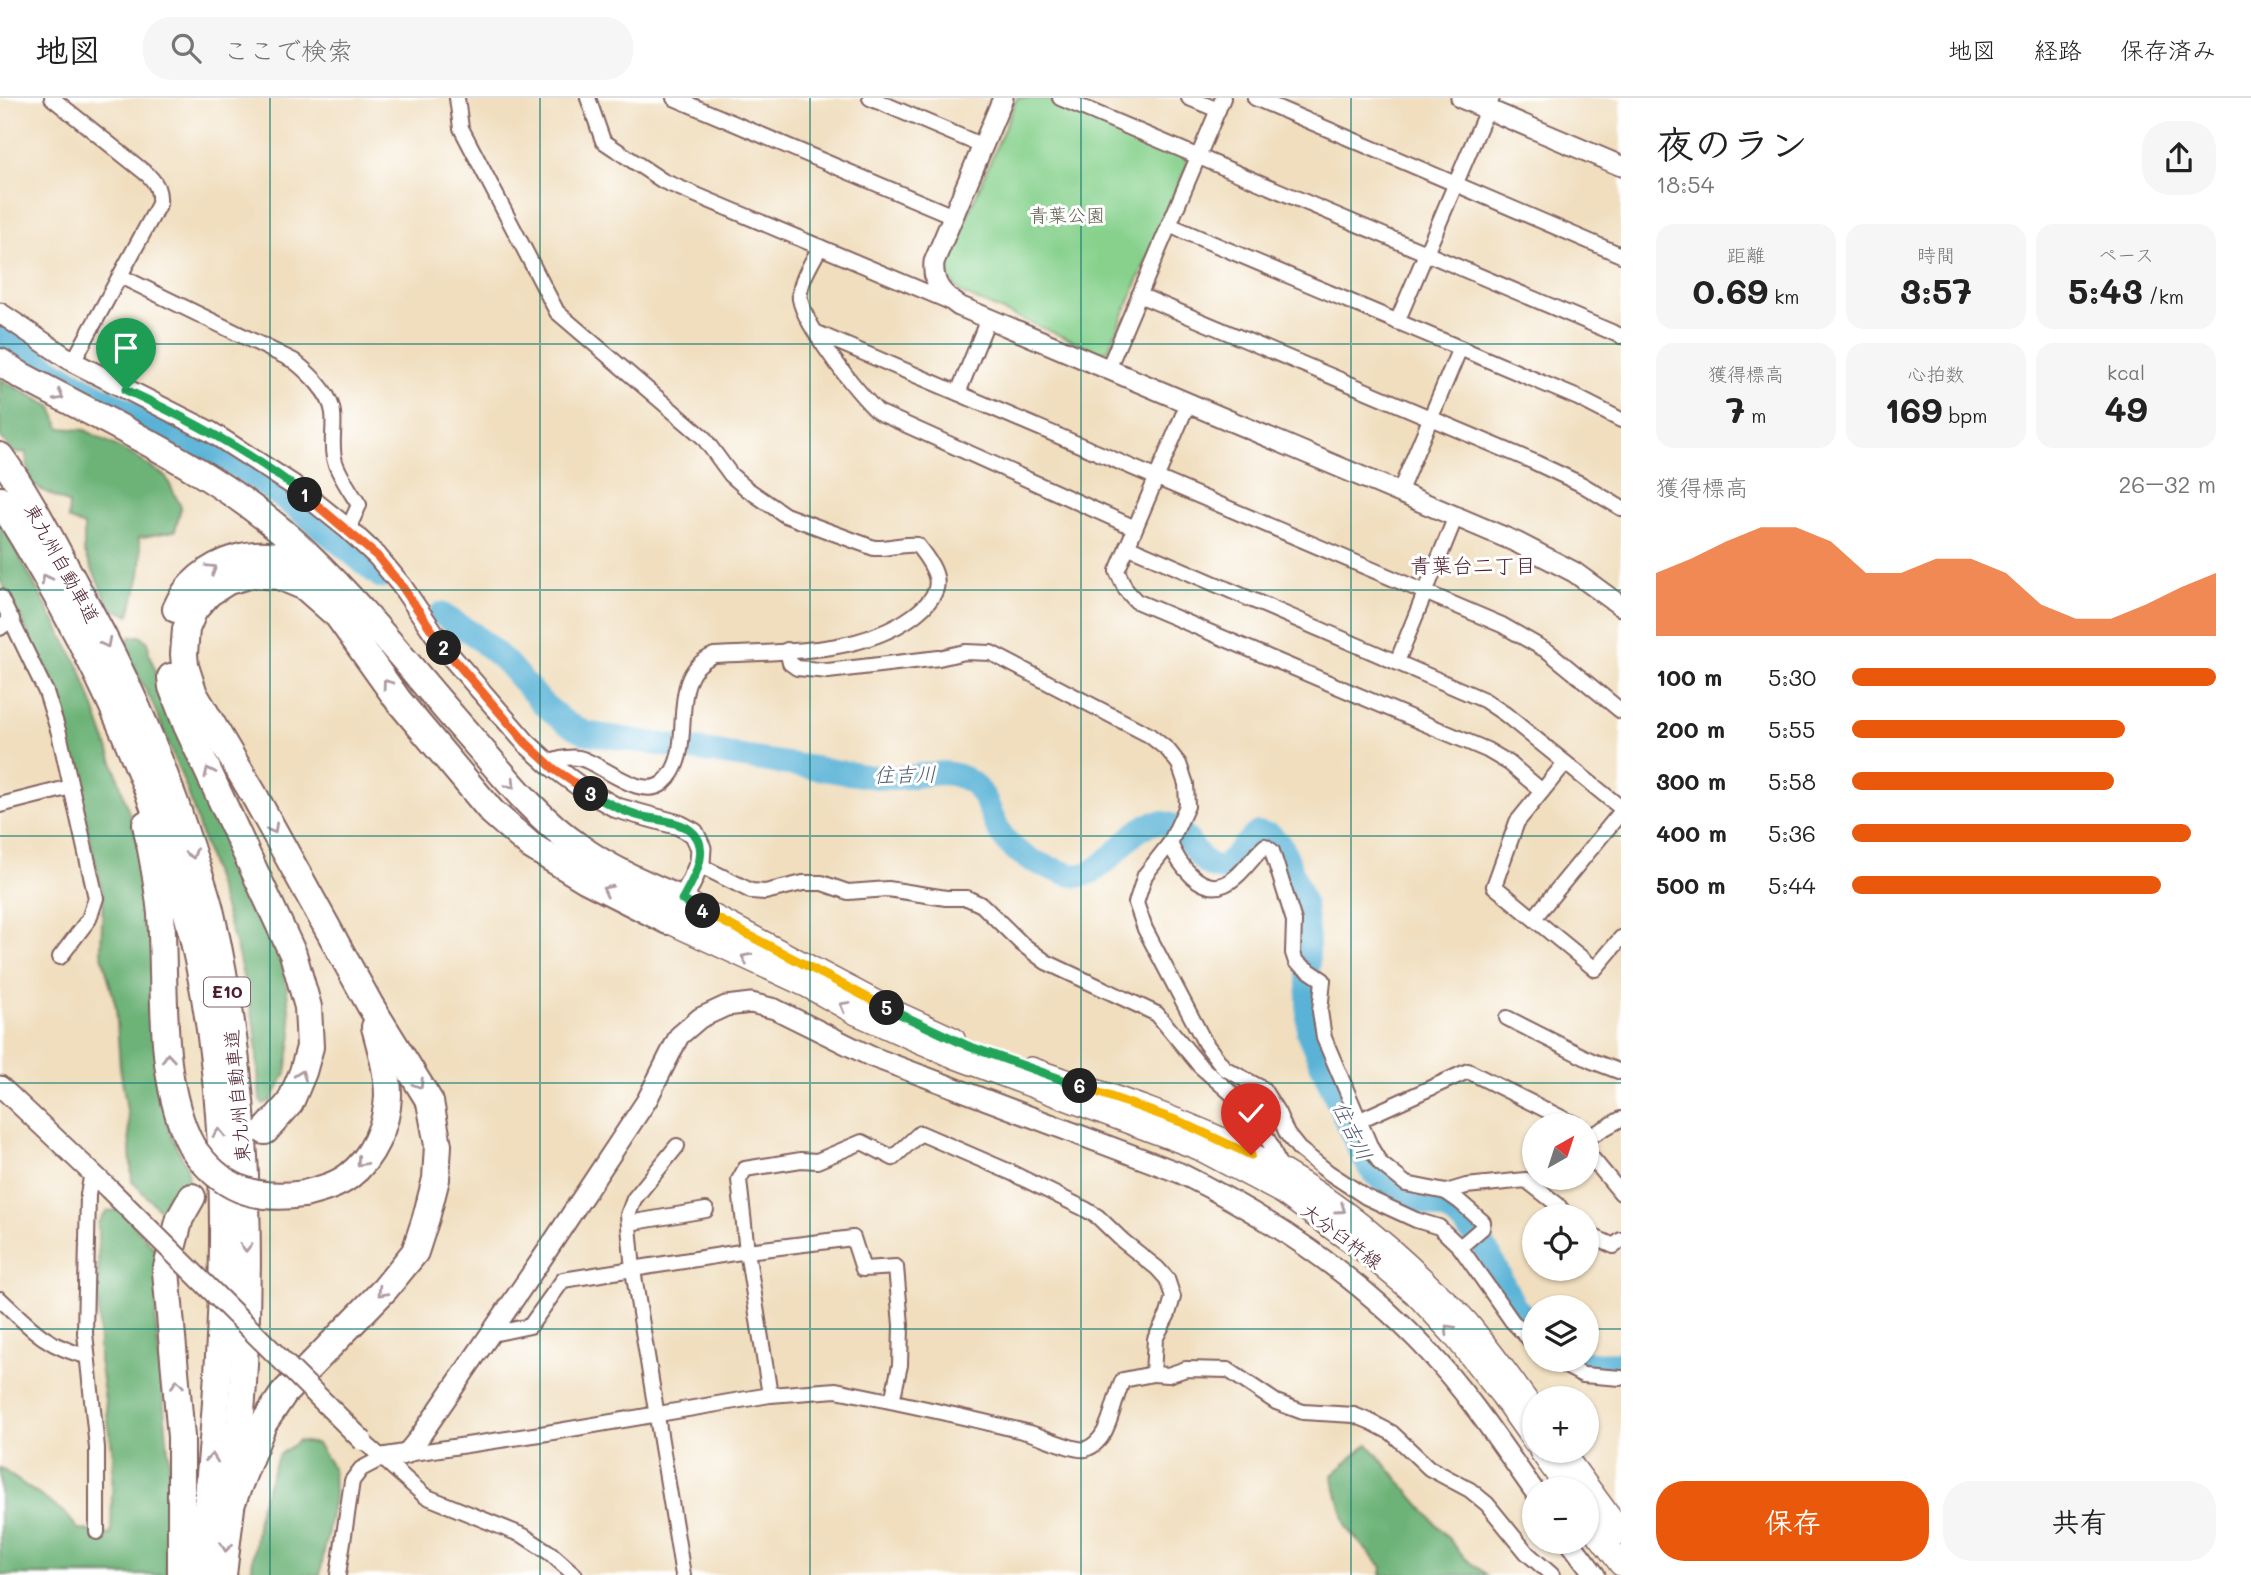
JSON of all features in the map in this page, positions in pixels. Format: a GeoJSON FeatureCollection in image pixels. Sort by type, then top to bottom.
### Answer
{"type":"FeatureCollection","features":[{"type":"Feature","properties":{"kind":"highway"},"geometry":{"type":"LineString","coordinates":[[0,362],[198,470],[259,511],[307,553],[545,820],[579,848],[624,874],[675,910]]}},
{"type":"Feature","properties":{"kind":"highway","name":"東九州自動車道"},"geometry":{"type":"LineString","coordinates":[[0,456],[89,609],[137,706],[181,820],[210,911],[228,999],[236,1063],[245,1211],[244,1364],[223,1575]]}},
{"type":"Feature","properties":{"kind":"highway","name":"東九州自動車道"},"geometry":{"type":"LineString","coordinates":[[0,500],[28,545],[124,727],[162,830],[187,911],[208,1018],[218,1105],[223,1268],[218,1395],[200,1575]]}},
{"type":"Feature","properties":{"kind":"highway"},"geometry":{"type":"LineString","coordinates":[[265,1131],[290,1103],[303,1072],[310,1047],[309,1007],[293,954],[187,726],[170,675],[166,635],[180,600],[198,578],[219,563],[250,555],[276,556],[304,566],[378,631]]}},
{"type":"Feature","properties":{"kind":"highway"},"geometry":{"type":"LineString","coordinates":[[231,1505],[263,1424],[284,1393],[385,1289],[415,1252],[436,1179],[438,1145],[430,1102],[370,1005],[254,795],[205,716],[189,682],[184,654],[189,619],[209,593],[239,577],[252,574],[279,576],[304,587],[338,616],[398,701],[492,812],[542,853],[585,879],[675,910]]}},
{"type":"Feature","properties":{"kind":"highway"},"geometry":{"type":"LineString","coordinates":[[124,727],[141,799],[160,911],[171,1082],[179,1118],[192,1147],[214,1173],[235,1187],[269,1196],[304,1194],[326,1188],[349,1176],[371,1150],[384,1122],[388,1095],[384,1061],[370,1005]]}},
{"type":"Feature","properties":{"kind":"highway"},"geometry":{"type":"LineString","coordinates":[[181,1575],[181,1437],[166,1271],[180,1218],[192,1197]]}},
{"type":"Feature","properties":{"kind":"main road","name":"大分臼杵線"},"geometry":{"type":"LineString","coordinates":[[675,910],[856,1013],[982,1066],[1279,1180],[1360,1222],[1466,1321],[1522,1396]]}},
{"type":"Feature","properties":{"kind":"main road","name":"大分臼杵線"},"geometry":{"type":"LineString","coordinates":[[1279,1180],[1415,1293],[1455,1336],[1522,1423]]}},
{"type":"Feature","properties":{"kind":"main road"},"geometry":{"type":"LineString","coordinates":[[1571,1463],[1621,1533]]}},
{"type":"Feature","properties":{"kind":"main road"},"geometry":{"type":"LineString","coordinates":[[1599,1536],[1621,1564]]}},
{"type":"Feature","properties":{"kind":"street"},"geometry":{"type":"LineString","coordinates":[[52,98],[156,183],[160,194],[159,204],[73,362]]}},
{"type":"Feature","properties":{"kind":"street"},"geometry":{"type":"LineString","coordinates":[[457,98],[461,128],[557,312],[703,436],[731,475],[785,515],[874,548],[889,549],[903,543],[917,545],[929,560],[936,577],[935,596],[928,606],[895,629],[839,646],[714,655],[700,660],[688,679],[678,755],[670,774],[661,785],[646,787],[629,783],[577,758],[558,759],[548,763]]}},
{"type":"Feature","properties":{"kind":"street"},"geometry":{"type":"LineString","coordinates":[[588,98],[603,141],[663,181],[1545,555],[1621,606]]}},
{"type":"Feature","properties":{"kind":"street"},"geometry":{"type":"LineString","coordinates":[[674,98],[953,216]]}},
{"type":"Feature","properties":{"kind":"street"},"geometry":{"type":"LineString","coordinates":[[870,98],[983,146]]}},
{"type":"Feature","properties":{"kind":"street"},"geometry":{"type":"LineString","coordinates":[[921,290],[1003,98]]}},
{"type":"Feature","properties":{"kind":"street"},"geometry":{"type":"LineString","coordinates":[[1108,369],[1221,104],[1189,98]]}},
{"type":"Feature","properties":{"kind":"street"},"geometry":{"type":"LineString","coordinates":[[1255,98],[1621,256]]}},
{"type":"Feature","properties":{"kind":"street"},"geometry":{"type":"LineString","coordinates":[[1461,98],[1490,104],[1621,166]]}},
{"type":"Feature","properties":{"kind":"street"},"geometry":{"type":"LineString","coordinates":[[1070,100],[1621,336]]}},
{"type":"Feature","properties":{"kind":"street"},"geometry":{"type":"LineString","coordinates":[[1397,322],[1490,104]]}},
{"type":"Feature","properties":{"kind":"street"},"geometry":{"type":"LineString","coordinates":[[1169,225],[1578,398],[1621,420]]}},
{"type":"Feature","properties":{"kind":"street"},"geometry":{"type":"LineString","coordinates":[[820,247],[801,289],[800,300],[817,333],[862,397],[878,412],[1135,528]]}},
{"type":"Feature","properties":{"kind":"street"},"geometry":{"type":"LineString","coordinates":[[937,253],[934,270],[937,286],[959,306]]}},
{"type":"Feature","properties":{"kind":"street"},"geometry":{"type":"LineString","coordinates":[[120,276],[294,361],[307,372],[330,404],[333,414],[331,440],[335,464],[359,505],[348,529]]}},
{"type":"Feature","properties":{"kind":"street"},"geometry":{"type":"LineString","coordinates":[[1139,295],[1532,461],[1581,484],[1621,508]]}},
{"type":"Feature","properties":{"kind":"street"},"geometry":{"type":"LineString","coordinates":[[0,313],[73,362],[211,432],[293,485],[348,529],[383,563],[447,652],[526,743],[548,763],[583,789],[617,808],[690,830],[701,848],[699,866],[675,910]]}},
{"type":"Feature","properties":{"kind":"street"},"geometry":{"type":"LineString","coordinates":[[958,393],[988,319]]}},
{"type":"Feature","properties":{"kind":"street"},"geometry":{"type":"LineString","coordinates":[[817,333],[1502,625],[1549,652],[1621,711]]}},
{"type":"Feature","properties":{"kind":"street"},"geometry":{"type":"LineString","coordinates":[[1399,492],[1460,348]]}},
{"type":"Feature","properties":{"kind":"street"},"geometry":{"type":"LineString","coordinates":[[1188,403],[1117,571],[1126,590],[1136,601],[1488,750],[1509,763],[1542,791]]}},
{"type":"Feature","properties":{"kind":"street"},"geometry":{"type":"LineString","coordinates":[[1397,662],[1456,516]]}},
{"type":"Feature","properties":{"kind":"street"},"geometry":{"type":"LineString","coordinates":[[1128,546],[1484,700],[1505,714],[1621,810],[1534,918]]}},
{"type":"Feature","properties":{"kind":"street"},"geometry":{"type":"LineString","coordinates":[[0,597],[6,624],[47,692],[96,898],[89,919],[60,957]]}},
{"type":"Feature","properties":{"kind":"street"},"geometry":{"type":"LineString","coordinates":[[787,650],[790,663],[797,668],[828,671],[939,658],[965,652],[990,653],[1149,735],[1168,750],[1178,764],[1186,784],[1186,806],[1172,840],[1145,875],[1136,903],[1145,929],[1205,1042],[1224,1068],[1263,1089],[1279,1113],[1287,1134],[1299,1149],[1328,1172],[1366,1197],[1416,1220],[1440,1227],[1463,1244],[1512,1321],[1522,1331]]}},
{"type":"Feature","properties":{"kind":"street"},"geometry":{"type":"LineString","coordinates":[[1565,763],[1517,822],[1494,886],[1595,969],[1621,938]]}},
{"type":"Feature","properties":{"kind":"street"},"geometry":{"type":"LineString","coordinates":[[0,806],[71,787]]}},
{"type":"Feature","properties":{"kind":"street"},"geometry":{"type":"LineString","coordinates":[[1172,840],[1175,854],[1186,870],[1209,886],[1225,884],[1265,846],[1272,851],[1294,921],[1293,953],[1296,962],[1323,980],[1320,1011],[1324,1038],[1376,1156],[1392,1174],[1406,1184],[1446,1192],[1483,1222],[1482,1228],[1463,1244]]}},
{"type":"Feature","properties":{"kind":"street"},"geometry":{"type":"LineString","coordinates":[[699,866],[751,891],[765,892],[803,883],[822,883],[848,892],[888,889],[946,898],[967,898],[982,905],[1022,944],[1046,962],[1157,1014],[1200,1066],[1248,1108],[1271,1146],[1279,1180]]}},
{"type":"Feature","properties":{"kind":"street"},"geometry":{"type":"LineString","coordinates":[[406,1454],[492,1334],[647,1100],[679,1036],[700,1018],[739,1003],[763,1004],[870,1056],[1180,1173],[1223,1194],[1279,1227],[1358,1284],[1430,1353],[1524,1477]]}},
{"type":"Feature","properties":{"kind":"street"},"geometry":{"type":"LineString","coordinates":[[1507,1018],[1592,1061],[1621,1072]]}},
{"type":"Feature","properties":{"kind":"street"},"geometry":{"type":"LineString","coordinates":[[1360,1120],[1468,1071],[1552,1113]]}},
{"type":"Feature","properties":{"kind":"street"},"geometry":{"type":"LineString","coordinates":[[0,1086],[92,1172],[363,1441],[430,1500],[524,1536],[550,1553],[575,1575]]}},
{"type":"Feature","properties":{"kind":"street"},"geometry":{"type":"LineString","coordinates":[[1600,1129],[1621,1119]]}},
{"type":"Feature","properties":{"kind":"street"},"geometry":{"type":"LineString","coordinates":[[771,1395],[747,1251],[739,1180],[745,1169],[801,1160],[817,1161],[862,1142],[893,1158],[920,1133],[1010,1172],[1085,1209],[1157,1268],[1167,1279],[1172,1297],[1168,1314],[1155,1339],[1153,1374]]}},
{"type":"Feature","properties":{"kind":"street"},"geometry":{"type":"LineString","coordinates":[[677,1146],[634,1199],[628,1215],[634,1270],[683,1575]]}},
{"type":"Feature","properties":{"kind":"street"},"geometry":{"type":"LineString","coordinates":[[1600,1168],[1621,1193]]}},
{"type":"Feature","properties":{"kind":"street"},"geometry":{"type":"LineString","coordinates":[[92,1172],[88,1195],[86,1356],[97,1448],[97,1532]]}},
{"type":"Feature","properties":{"kind":"street"},"geometry":{"type":"LineString","coordinates":[[1446,1192],[1522,1177]]}},
{"type":"Feature","properties":{"kind":"street"},"geometry":{"type":"LineString","coordinates":[[1544,1190],[1557,1204]]}},
{"type":"Feature","properties":{"kind":"street"},"geometry":{"type":"LineString","coordinates":[[629,1223],[706,1210]]}},
{"type":"Feature","properties":{"kind":"street"},"geometry":{"type":"LineString","coordinates":[[492,1334],[530,1326],[562,1280],[747,1251],[853,1238],[863,1269],[897,1267],[901,1325],[900,1365],[892,1401]]}},
{"type":"Feature","properties":{"kind":"street"},"geometry":{"type":"LineString","coordinates":[[1599,1239],[1614,1246],[1621,1240]]}},
{"type":"Feature","properties":{"kind":"street"},"geometry":{"type":"LineString","coordinates":[[0,1299],[41,1338],[63,1351],[86,1356]]}},
{"type":"Feature","properties":{"kind":"street"},"geometry":{"type":"LineString","coordinates":[[338,1575],[352,1481],[361,1469],[382,1458],[771,1395],[836,1390],[959,1415],[1051,1439],[1076,1450],[1086,1449],[1103,1436],[1123,1380],[1153,1374],[1168,1375],[1186,1369],[1228,1370],[1276,1402],[1303,1412],[1354,1415],[1392,1433],[1429,1468],[1470,1490],[1487,1504],[1527,1553],[1552,1575]]}},
{"type":"Feature","properties":{"kind":"street"},"geometry":{"type":"LineString","coordinates":[[1577,1372],[1583,1375],[1621,1378]]}},
{"type":"Feature","properties":{"kind":"street"},"geometry":{"type":"LineString","coordinates":[[1579,1554],[1595,1575]]}},
{"type":"Feature","properties":{"kind":"green space","name":"青葉公園"},"geometry":{"type":"Polygon","coordinates":[[[1017,98],[1046,98],[1185,157],[1187,166],[1108,350],[1099,352],[963,294],[949,277],[947,264],[1017,98]]]}},
{"type":"Feature","properties":{"kind":"green space"},"geometry":{"type":"Polygon","coordinates":[[[0,379],[52,407],[60,428],[85,430],[131,454],[166,477],[181,507],[175,531],[138,538],[141,567],[129,615],[110,608],[84,551],[84,526],[68,519],[69,504],[29,483],[26,452],[13,453],[0,436],[0,379]]]}},
{"type":"Feature","properties":{"kind":"green space"},"geometry":{"type":"Polygon","coordinates":[[[0,520],[81,671],[154,892],[161,1076],[168,1129],[187,1167],[188,1187],[167,1218],[132,1181],[116,1007],[101,951],[103,896],[54,682],[0,580],[0,520]]]}},
{"type":"Feature","properties":{"kind":"green space"},"geometry":{"type":"Polygon","coordinates":[[[140,636],[148,642],[149,654],[158,677],[268,917],[285,974],[292,1034],[286,1073],[271,1101],[263,1104],[260,1100],[255,1028],[236,946],[188,792],[152,702],[128,657],[126,646],[130,637],[140,636]]]}},
{"type":"Feature","properties":{"kind":"green space"},"geometry":{"type":"Polygon","coordinates":[[[118,1210],[155,1249],[159,1261],[156,1325],[171,1480],[166,1575],[0,1575],[0,1468],[65,1513],[78,1529],[111,1535],[113,1454],[99,1360],[98,1223],[107,1211],[118,1210]]]}},
{"type":"Feature","properties":{"kind":"green space"},"geometry":{"type":"Polygon","coordinates":[[[298,1441],[317,1444],[333,1468],[334,1497],[320,1575],[251,1575],[259,1510],[278,1456],[298,1441]]]}},
{"type":"Feature","properties":{"kind":"green space"},"geometry":{"type":"Polygon","coordinates":[[[1368,1444],[1465,1558],[1487,1575],[1381,1575],[1382,1567],[1347,1529],[1332,1475],[1368,1444]]]}},
{"type":"Feature","properties":{"kind":"waterway","name":"住吉川"},"geometry":{"type":"LineString","coordinates":[[0,334],[80,386],[195,444],[265,485],[381,577]]}},
{"type":"Feature","properties":{"kind":"waterway","name":"住吉川"},"geometry":{"type":"LineString","coordinates":[[441,614],[473,634],[505,661],[542,703],[565,722],[586,733],[873,777],[901,778],[940,773],[960,776],[979,790],[996,825],[1009,844],[1026,857],[1068,874],[1092,872],[1135,834],[1156,823],[1177,828],[1203,859],[1221,869],[1258,833],[1272,836],[1283,848],[1304,904],[1308,942],[1308,1033],[1358,1148],[1369,1167],[1400,1196],[1448,1210],[1463,1222],[1490,1256],[1514,1306],[1522,1314]]}},
{"type":"Feature","properties":{"kind":"waterway","name":"住吉川"},"geometry":{"type":"LineString","coordinates":[[1599,1364],[1621,1363]]}},
{"type":"Feature","properties":{"kind":"district","name":"青葉台二丁目"},"geometry":{"type":"Point","coordinates":[1473,566]}},
{"type":"Feature","properties":{"kind":"route"},"geometry":{"type":"LineString","coordinates":[[126,390],[235,446],[293,485],[348,529],[389,570],[447,652],[526,743],[554,769],[617,808],[686,827],[694,833],[700,844],[701,858],[682,900],[896,1013],[968,1046],[1181,1122],[1251,1155]]}}]}
